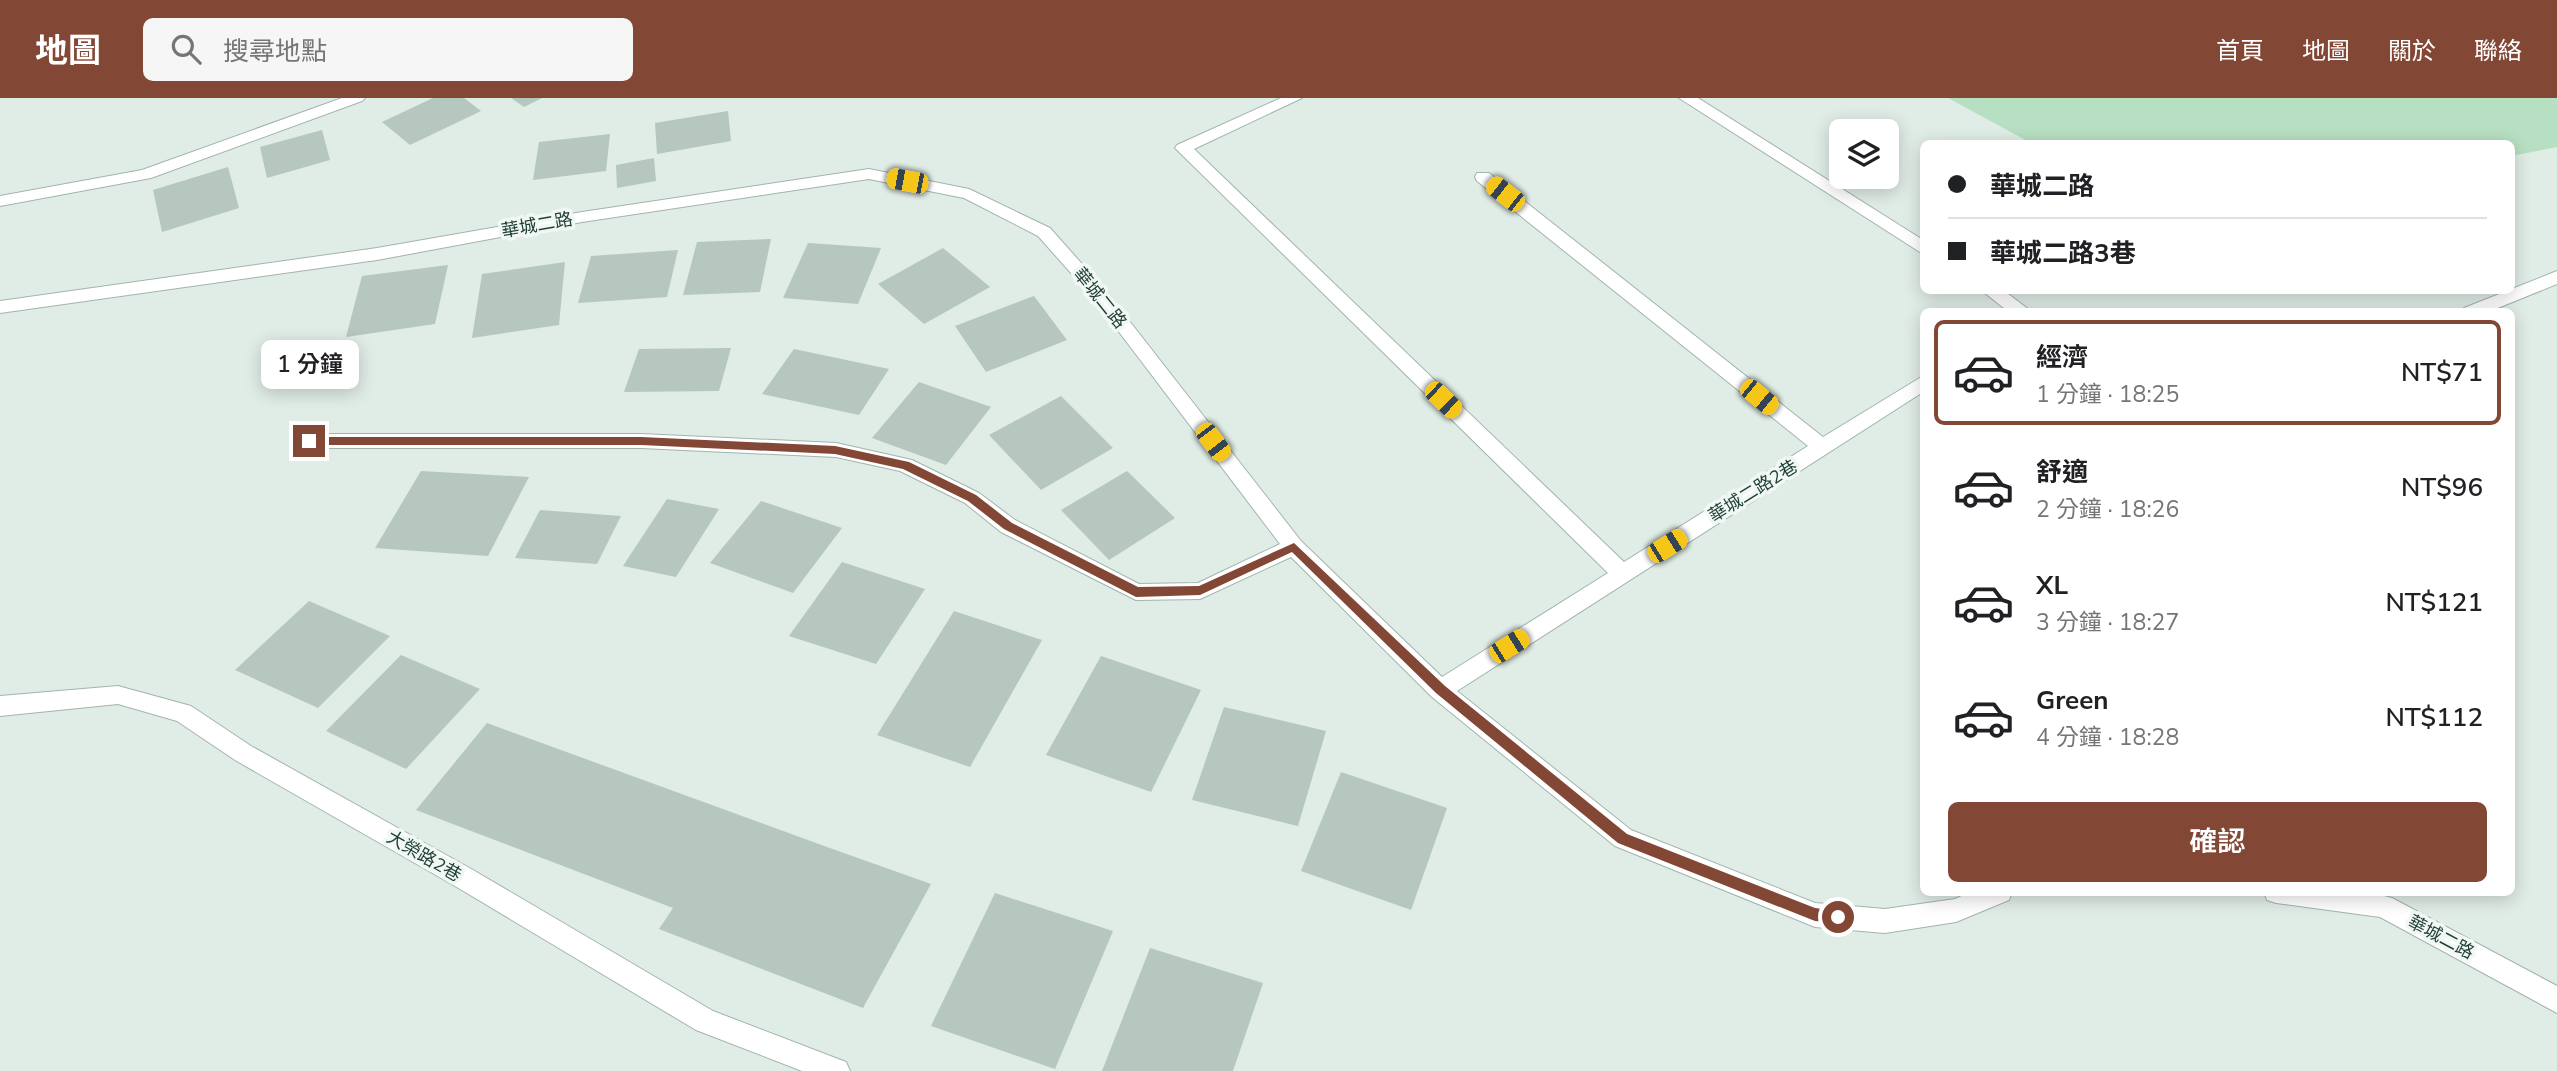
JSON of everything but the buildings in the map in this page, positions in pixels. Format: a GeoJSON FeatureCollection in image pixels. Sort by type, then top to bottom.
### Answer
{"type":"FeatureCollection","features":[{"type":"Feature","properties":{"kind":"lane"},"geometry":{"type":"LineString","coordinates":[[0,201],[145,174],[357,98]]}},
{"type":"Feature","properties":{"kind":"lane"},"geometry":{"type":"LineString","coordinates":[[1294,98],[1183,148],[1623,574]]}},
{"type":"Feature","properties":{"kind":"lane"},"geometry":{"type":"LineString","coordinates":[[1687,98],[1920,246]]}},
{"type":"Feature","properties":{"kind":"lane","name":"華城二路"},"geometry":{"type":"LineString","coordinates":[[0,307],[377,254],[582,217],[855,176],[880,176],[970,194],[1044,232],[1100,295],[1294,547],[1440,690],[1623,838],[1815,915],[1885,921],[1956,911],[1991,896]]}},
{"type":"Feature","properties":{"kind":"lane"},"geometry":{"type":"LineString","coordinates":[[1483,177],[1822,447]]}},
{"type":"Feature","properties":{"kind":"lane"},"geometry":{"type":"LineString","coordinates":[[2515,294],[2557,277]]}},
{"type":"Feature","properties":{"kind":"lane"},"geometry":{"type":"LineString","coordinates":[[1996,294],[2017,308]]}},
{"type":"Feature","properties":{"kind":"lane"},"geometry":{"type":"LineString","coordinates":[[2480,308],[2515,294]]}},
{"type":"Feature","properties":{"kind":"lane","name":"華城二路2巷"},"geometry":{"type":"LineString","coordinates":[[1440,690],[1920,385]]}},
{"type":"Feature","properties":{"kind":"lane"},"geometry":{"type":"LineString","coordinates":[[309,441],[641,441],[835,450],[905,465],[972,498],[1008,526],[1136,592],[1200,591],[1294,547]]}},
{"type":"Feature","properties":{"kind":"lane","name":"大榮路2巷"},"geometry":{"type":"LineString","coordinates":[[0,706],[118,695],[183,713],[243,753],[464,878],[705,1021],[837,1071]]}},
{"type":"Feature","properties":{"kind":"lane","name":"華城二路"},"geometry":{"type":"LineString","coordinates":[[2307,896],[2383,906],[2557,1000]]}},
{"type":"Feature","properties":{"kind":"green space"},"geometry":{"type":"Polygon","coordinates":[[[1948,98],[2557,98],[2557,147],[2515,155],[2515,140],[2025,140],[1948,98]]]}},
{"type":"Feature","properties":{"kind":"route"},"geometry":{"type":"LineString","coordinates":[[309,441],[641,441],[835,450],[905,465],[972,498],[1008,526],[1136,592],[1200,591],[1294,547],[1440,690],[1623,838],[1815,915],[1838,917]]}}]}
